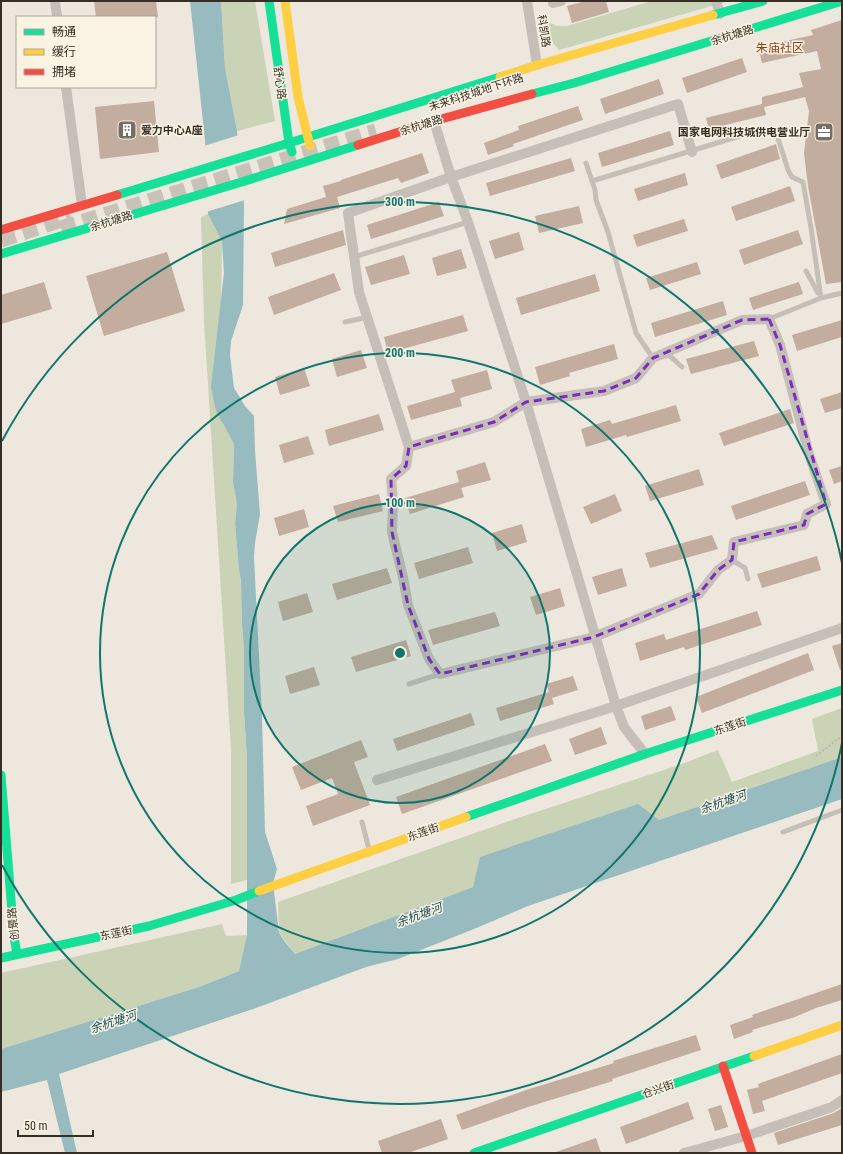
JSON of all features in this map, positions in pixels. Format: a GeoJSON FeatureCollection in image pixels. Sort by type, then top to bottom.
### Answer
{"type":"FeatureCollection","features":[{"type":"Feature","properties":{"kind":"street"},"geometry":{"type":"LineString","coordinates":[[55,1],[57,16]]}},
{"type":"Feature","properties":{"kind":"street","name":"舒心路"},"geometry":{"type":"LineString","coordinates":[[269,1],[289,144],[296,164]]}},
{"type":"Feature","properties":{"kind":"street","name":"舒心路"},"geometry":{"type":"LineString","coordinates":[[285,1],[298,97],[307,138],[314,158]]}},
{"type":"Feature","properties":{"kind":"street","name":"科凯路"},"geometry":{"type":"LineString","coordinates":[[527,1],[537,65]]}},
{"type":"Feature","properties":{"kind":"street"},"geometry":{"type":"LineString","coordinates":[[716,1],[720,14]]}},
{"type":"Feature","properties":{"kind":"street","name":"余杭塘路"},"geometry":{"type":"LineString","coordinates":[[1,230],[203,168],[289,144],[537,65],[763,1]]}},
{"type":"Feature","properties":{"kind":"street","name":"余杭塘路"},"geometry":{"type":"LineString","coordinates":[[1,254],[245,181],[434,121],[574,83],[842,1]]}},
{"type":"Feature","properties":{"kind":"street","name":"未来科技城地下环路"},"geometry":{"type":"LineString","coordinates":[[487,97],[375,128],[559,66],[575,54]]}},
{"type":"Feature","properties":{"kind":"street"},"geometry":{"type":"LineString","coordinates":[[562,76],[574,83]]}},
{"type":"Feature","properties":{"kind":"street"},"geometry":{"type":"LineString","coordinates":[[66,88],[82,205]]}},
{"type":"Feature","properties":{"kind":"street"},"geometry":{"type":"LineString","coordinates":[[409,447],[494,422],[526,402],[604,391],[636,378],[653,358],[742,320],[769,319],[780,345],[809,454],[826,504],[807,514],[804,525],[734,542],[732,560],[718,570],[699,594],[594,637],[440,674],[429,658],[408,605],[392,532],[393,502],[391,479],[406,466],[409,447],[359,292],[348,213],[451,177],[678,104],[692,152]]}},
{"type":"Feature","properties":{"kind":"street"},"geometry":{"type":"LineString","coordinates":[[434,121],[451,177],[468,222],[526,402],[594,637],[616,706],[624,727],[645,754]]}},
{"type":"Feature","properties":{"kind":"street"},"geometry":{"type":"LineString","coordinates":[[376,780],[616,706],[842,628]]}},
{"type":"Feature","properties":{"kind":"street","name":"东莲街"},"geometry":{"type":"LineString","coordinates":[[1,958],[149,926],[236,900],[370,850],[645,754],[842,690]]}},
{"type":"Feature","properties":{"kind":"street","name":"创景路"},"geometry":{"type":"LineString","coordinates":[[1,775],[14,936],[17,954]]}},
{"type":"Feature","properties":{"kind":"street","name":"仓兴街"},"geometry":{"type":"LineString","coordinates":[[474,1153],[842,1025]]}},
{"type":"Feature","properties":{"kind":"street"},"geometry":{"type":"LineString","coordinates":[[723,1066],[752,1153]]}},
{"type":"Feature","properties":{"kind":"street"},"geometry":{"type":"LineString","coordinates":[[684,1153],[746,1136],[832,1107],[842,1100]]}},
{"type":"Feature","properties":{"kind":"lane"},"geometry":{"type":"LineString","coordinates":[[592,181],[692,152],[753,132],[770,130],[777,135],[788,170],[792,177],[803,182],[821,298]]}},
{"type":"Feature","properties":{"kind":"lane"},"geometry":{"type":"LineString","coordinates":[[586,163],[595,190],[596,200],[608,232],[636,333],[653,358],[669,355],[682,367]]}},
{"type":"Feature","properties":{"kind":"lane"},"geometry":{"type":"LineString","coordinates":[[354,257],[468,222]]}},
{"type":"Feature","properties":{"kind":"lane"},"geometry":{"type":"LineString","coordinates":[[806,271],[821,298]]}},
{"type":"Feature","properties":{"kind":"lane"},"geometry":{"type":"LineString","coordinates":[[769,319],[821,298],[842,293]]}},
{"type":"Feature","properties":{"kind":"lane"},"geometry":{"type":"LineString","coordinates":[[345,322],[368,317]]}},
{"type":"Feature","properties":{"kind":"lane"},"geometry":{"type":"LineString","coordinates":[[732,560],[745,568],[748,579]]}},
{"type":"Feature","properties":{"kind":"lane"},"geometry":{"type":"LineString","coordinates":[[409,684],[440,674]]}},
{"type":"Feature","properties":{"kind":"lane"},"geometry":{"type":"LineString","coordinates":[[783,832],[842,810]]}},
{"type":"Feature","properties":{"kind":"lane"},"geometry":{"type":"LineString","coordinates":[[362,822],[370,850]]}},
{"type":"Feature","properties":{"kind":"path"},"geometry":{"type":"LineString","coordinates":[[816,756],[842,736]]}},
{"type":"Feature","properties":{"kind":"highlighted area"},"geometry":{"type":"Polygon","coordinates":[[[769,319],[780,345],[826,504],[807,514],[804,525],[734,542],[732,560],[718,570],[699,594],[594,637],[440,674],[429,659],[408,605],[392,532],[391,479],[406,466],[409,447],[494,422],[526,402],[604,391],[636,378],[653,358],[742,320],[769,319]]]}},
{"type":"Feature","properties":{"kind":"green space"},"geometry":{"type":"Polygon","coordinates":[[[221,1],[255,1],[275,121],[237,131],[225,68],[221,1]]]}},
{"type":"Feature","properties":{"kind":"green space"},"geometry":{"type":"Polygon","coordinates":[[[652,1],[729,1],[559,50],[550,40],[544,18],[555,25],[567,26],[652,1]]]}},
{"type":"Feature","properties":{"kind":"green space"},"geometry":{"type":"Polygon","coordinates":[[[208,214],[222,242],[221,307],[223,424],[234,444],[233,482],[237,505],[235,523],[241,581],[244,651],[244,711],[247,759],[247,880],[231,884],[231,750],[204,321],[201,217],[208,214]]]}},
{"type":"Feature","properties":{"kind":"green space"},"geometry":{"type":"Polygon","coordinates":[[[842,708],[842,757],[659,820],[473,887],[295,954],[279,933],[278,902],[512,820],[682,764],[718,750],[732,782],[818,751],[812,719],[842,708]]]}},
{"type":"Feature","properties":{"kind":"green space"},"geometry":{"type":"Polygon","coordinates":[[[222,924],[226,936],[247,935],[239,971],[199,987],[1,1049],[1,973],[222,924]]]}},
{"type":"Feature","properties":{"kind":"water","name":"余杭塘河"},"geometry":{"type":"Polygon","coordinates":[[[190,1],[221,1],[225,68],[237,131],[244,204],[243,305],[231,341],[230,355],[234,388],[245,406],[254,416],[260,514],[254,557],[262,716],[265,832],[277,869],[273,883],[279,933],[285,942],[295,954],[473,887],[480,857],[638,804],[659,820],[842,757],[842,799],[528,906],[398,959],[366,967],[256,1008],[59,1074],[77,1153],[65,1153],[47,1080],[1,1092],[1,1049],[199,987],[239,971],[247,935],[247,759],[244,711],[244,651],[241,581],[235,523],[237,505],[233,482],[234,444],[216,411],[211,387],[224,273],[222,242],[208,214],[205,140],[190,1]]]}},
{"type":"Feature","properties":{"kind":"pier"},"geometry":{"type":"Polygon","coordinates":[[[239,135],[245,200],[206,212],[204,146],[239,135]]]}},
{"type":"Feature","properties":{"kind":"building"},"geometry":{"type":"Polygon","coordinates":[[[94,1],[156,1],[158,17],[156,16],[96,16],[94,1]]]}},
{"type":"Feature","properties":{"kind":"building"},"geometry":{"type":"Polygon","coordinates":[[[586,1],[606,1],[609,12],[572,23],[567,6],[586,1]]]}},
{"type":"Feature","properties":{"kind":"building","name":"国家电网科技城供电营业厅"},"geometry":{"type":"Polygon","coordinates":[[[842,20],[842,282],[826,284],[808,186],[804,153],[809,111],[805,97],[764,107],[766,115],[709,129],[706,118],[762,104],[762,97],[803,87],[799,73],[821,69],[817,51],[762,63],[758,47],[813,35],[811,30],[842,20]]]}},
{"type":"Feature","properties":{"kind":"building"},"geometry":{"type":"Polygon","coordinates":[[[742,58],[747,72],[687,93],[682,78],[742,58]]]}},
{"type":"Feature","properties":{"kind":"building"},"geometry":{"type":"Polygon","coordinates":[[[659,79],[664,94],[605,114],[600,99],[659,79]]]}},
{"type":"Feature","properties":{"kind":"building","name":"爱力中心A座"},"geometry":{"type":"Polygon","coordinates":[[[154,101],[159,152],[100,159],[95,107],[154,101]]]}},
{"type":"Feature","properties":{"kind":"building"},"geometry":{"type":"Polygon","coordinates":[[[578,106],[583,120],[513,144],[514,146],[488,155],[484,143],[519,130],[518,126],[578,106]]]}},
{"type":"Feature","properties":{"kind":"building"},"geometry":{"type":"Polygon","coordinates":[[[670,131],[674,145],[602,167],[598,153],[670,131]]]}},
{"type":"Feature","properties":{"kind":"building"},"geometry":{"type":"Polygon","coordinates":[[[776,144],[780,159],[721,179],[716,165],[776,144]]]}},
{"type":"Feature","properties":{"kind":"building"},"geometry":{"type":"Polygon","coordinates":[[[422,153],[429,173],[401,183],[398,178],[337,197],[340,208],[284,224],[287,209],[326,197],[323,186],[422,153]]]}},
{"type":"Feature","properties":{"kind":"building"},"geometry":{"type":"Polygon","coordinates":[[[571,158],[575,171],[490,196],[486,183],[571,158]]]}},
{"type":"Feature","properties":{"kind":"building"},"geometry":{"type":"Polygon","coordinates":[[[685,173],[688,185],[638,201],[634,189],[685,173]]]}},
{"type":"Feature","properties":{"kind":"building"},"geometry":{"type":"Polygon","coordinates":[[[790,186],[795,201],[736,221],[731,207],[790,186]]]}},
{"type":"Feature","properties":{"kind":"building"},"geometry":{"type":"Polygon","coordinates":[[[439,202],[444,216],[371,239],[367,225],[439,202]]]}},
{"type":"Feature","properties":{"kind":"building"},"geometry":{"type":"Polygon","coordinates":[[[579,206],[583,223],[539,233],[535,216],[579,206]]]}},
{"type":"Feature","properties":{"kind":"building"},"geometry":{"type":"Polygon","coordinates":[[[684,219],[688,231],[637,247],[633,235],[684,219]]]}},
{"type":"Feature","properties":{"kind":"building"},"geometry":{"type":"Polygon","coordinates":[[[343,230],[346,245],[275,267],[271,253],[343,230]]]}},
{"type":"Feature","properties":{"kind":"building"},"geometry":{"type":"Polygon","coordinates":[[[798,230],[803,244],[744,265],[739,250],[798,230]]]}},
{"type":"Feature","properties":{"kind":"building"},"geometry":{"type":"Polygon","coordinates":[[[519,232],[524,250],[495,259],[489,241],[519,232]]]}},
{"type":"Feature","properties":{"kind":"building"},"geometry":{"type":"Polygon","coordinates":[[[461,249],[467,268],[437,276],[432,258],[461,249]]]}},
{"type":"Feature","properties":{"kind":"building"},"geometry":{"type":"Polygon","coordinates":[[[167,252],[185,311],[104,336],[86,276],[167,252]]]}},
{"type":"Feature","properties":{"kind":"building"},"geometry":{"type":"Polygon","coordinates":[[[404,255],[410,274],[371,285],[365,267],[404,255]]]}},
{"type":"Feature","properties":{"kind":"building"},"geometry":{"type":"Polygon","coordinates":[[[697,262],[701,274],[650,290],[646,278],[697,262]]]}},
{"type":"Feature","properties":{"kind":"building"},"geometry":{"type":"Polygon","coordinates":[[[334,273],[341,290],[274,315],[268,297],[334,273]]]}},
{"type":"Feature","properties":{"kind":"building"},"geometry":{"type":"Polygon","coordinates":[[[595,274],[600,291],[521,315],[516,298],[595,274]]]}},
{"type":"Feature","properties":{"kind":"building"},"geometry":{"type":"Polygon","coordinates":[[[44,282],[52,309],[1,324],[1,295],[44,282]]]}},
{"type":"Feature","properties":{"kind":"building"},"geometry":{"type":"Polygon","coordinates":[[[799,282],[803,294],[753,310],[749,298],[799,282]]]}},
{"type":"Feature","properties":{"kind":"building"},"geometry":{"type":"Polygon","coordinates":[[[723,301],[727,315],[655,337],[651,323],[723,301]]]}},
{"type":"Feature","properties":{"kind":"building"},"geometry":{"type":"Polygon","coordinates":[[[463,315],[468,331],[388,353],[384,337],[463,315]]]}},
{"type":"Feature","properties":{"kind":"building"},"geometry":{"type":"Polygon","coordinates":[[[842,320],[842,337],[797,351],[792,335],[842,320]]]}},
{"type":"Feature","properties":{"kind":"building"},"geometry":{"type":"Polygon","coordinates":[[[754,341],[759,356],[691,374],[686,359],[754,341]]]}},
{"type":"Feature","properties":{"kind":"building"},"geometry":{"type":"Polygon","coordinates":[[[614,344],[618,359],[569,373],[570,376],[540,385],[535,367],[614,344]]]}},
{"type":"Feature","properties":{"kind":"building"},"geometry":{"type":"Polygon","coordinates":[[[361,350],[367,368],[337,377],[332,359],[361,350]]]}},
{"type":"Feature","properties":{"kind":"building"},"geometry":{"type":"Polygon","coordinates":[[[304,368],[310,386],[280,395],[275,377],[304,368]]]}},
{"type":"Feature","properties":{"kind":"building"},"geometry":{"type":"Polygon","coordinates":[[[487,370],[492,389],[460,398],[462,406],[411,420],[407,406],[455,392],[451,380],[487,370]]]}},
{"type":"Feature","properties":{"kind":"building"},"geometry":{"type":"Polygon","coordinates":[[[842,392],[842,408],[825,413],[820,399],[842,392]]]}},
{"type":"Feature","properties":{"kind":"building"},"geometry":{"type":"Polygon","coordinates":[[[676,405],[681,421],[586,447],[581,429],[610,420],[612,424],[676,405]]]}},
{"type":"Feature","properties":{"kind":"building"},"geometry":{"type":"Polygon","coordinates":[[[790,409],[794,423],[724,446],[719,433],[790,409]]]}},
{"type":"Feature","properties":{"kind":"building"},"geometry":{"type":"Polygon","coordinates":[[[379,414],[384,430],[329,446],[325,430],[379,414]]]}},
{"type":"Feature","properties":{"kind":"building"},"geometry":{"type":"Polygon","coordinates":[[[308,436],[314,454],[284,463],[279,445],[308,436]]]}},
{"type":"Feature","properties":{"kind":"building"},"geometry":{"type":"Polygon","coordinates":[[[485,462],[491,480],[461,488],[464,497],[410,514],[405,498],[459,482],[456,471],[485,462]]]}},
{"type":"Feature","properties":{"kind":"building"},"geometry":{"type":"Polygon","coordinates":[[[842,466],[842,481],[834,484],[829,470],[842,466]]]}},
{"type":"Feature","properties":{"kind":"building"},"geometry":{"type":"Polygon","coordinates":[[[699,469],[704,485],[650,501],[645,486],[699,469]]]}},
{"type":"Feature","properties":{"kind":"building"},"geometry":{"type":"Polygon","coordinates":[[[805,481],[810,495],[736,520],[731,506],[805,481]]]}},
{"type":"Feature","properties":{"kind":"building"},"geometry":{"type":"Polygon","coordinates":[[[379,494],[383,511],[338,522],[333,506],[379,494]]]}},
{"type":"Feature","properties":{"kind":"building"},"geometry":{"type":"Polygon","coordinates":[[[615,494],[622,511],[591,524],[583,507],[615,494]]]}},
{"type":"Feature","properties":{"kind":"building"},"geometry":{"type":"Polygon","coordinates":[[[304,509],[309,527],[279,536],[274,518],[304,509]]]}},
{"type":"Feature","properties":{"kind":"building"},"geometry":{"type":"Polygon","coordinates":[[[522,524],[527,542],[497,551],[492,533],[522,524]]]}},
{"type":"Feature","properties":{"kind":"building"},"geometry":{"type":"Polygon","coordinates":[[[712,535],[718,549],[650,568],[645,553],[712,535]]]}},
{"type":"Feature","properties":{"kind":"building"},"geometry":{"type":"Polygon","coordinates":[[[468,547],[473,563],[419,579],[414,563],[468,547]]]}},
{"type":"Feature","properties":{"kind":"building"},"geometry":{"type":"Polygon","coordinates":[[[817,556],[821,570],[762,588],[757,574],[817,556]]]}},
{"type":"Feature","properties":{"kind":"building"},"geometry":{"type":"Polygon","coordinates":[[[387,568],[392,583],[337,600],[332,584],[387,568]]]}},
{"type":"Feature","properties":{"kind":"building"},"geometry":{"type":"Polygon","coordinates":[[[622,568],[627,586],[598,595],[592,577],[622,568]]]}},
{"type":"Feature","properties":{"kind":"building"},"geometry":{"type":"Polygon","coordinates":[[[560,588],[565,606],[536,615],[530,597],[560,588]]]}},
{"type":"Feature","properties":{"kind":"building"},"geometry":{"type":"Polygon","coordinates":[[[307,593],[313,612],[283,621],[278,602],[307,593]]]}},
{"type":"Feature","properties":{"kind":"building"},"geometry":{"type":"Polygon","coordinates":[[[757,611],[762,625],[685,650],[684,647],[640,661],[635,643],[664,634],[666,640],[757,611]]]}},
{"type":"Feature","properties":{"kind":"building"},"geometry":{"type":"Polygon","coordinates":[[[495,612],[500,626],[433,645],[428,630],[495,612]]]}},
{"type":"Feature","properties":{"kind":"building"},"geometry":{"type":"Polygon","coordinates":[[[406,640],[411,656],[356,672],[351,657],[406,640]]]}},
{"type":"Feature","properties":{"kind":"building"},"geometry":{"type":"Polygon","coordinates":[[[842,643],[842,670],[840,670],[832,646],[842,643]]]}},
{"type":"Feature","properties":{"kind":"building"},"geometry":{"type":"Polygon","coordinates":[[[808,653],[814,670],[702,713],[696,697],[808,653]]]}},
{"type":"Feature","properties":{"kind":"building"},"geometry":{"type":"Polygon","coordinates":[[[314,667],[320,685],[290,694],[285,676],[314,667]]]}},
{"type":"Feature","properties":{"kind":"building"},"geometry":{"type":"Polygon","coordinates":[[[573,676],[578,690],[552,698],[554,704],[500,721],[496,708],[549,692],[546,684],[573,676]]]}},
{"type":"Feature","properties":{"kind":"building"},"geometry":{"type":"Polygon","coordinates":[[[671,706],[676,720],[645,730],[641,716],[671,706]]]}},
{"type":"Feature","properties":{"kind":"building"},"geometry":{"type":"Polygon","coordinates":[[[471,713],[475,725],[397,751],[393,739],[471,713]]]}},
{"type":"Feature","properties":{"kind":"building"},"geometry":{"type":"Polygon","coordinates":[[[601,727],[607,744],[575,755],[569,739],[601,727]]]}},
{"type":"Feature","properties":{"kind":"building"},"geometry":{"type":"Polygon","coordinates":[[[361,740],[368,757],[354,762],[370,805],[313,826],[306,806],[338,794],[332,778],[301,790],[292,767],[361,740]]]}},
{"type":"Feature","properties":{"kind":"building"},"geometry":{"type":"Polygon","coordinates":[[[545,744],[552,761],[402,814],[396,797],[545,744]]]}},
{"type":"Feature","properties":{"kind":"building"},"geometry":{"type":"Polygon","coordinates":[[[842,984],[842,1000],[816,1008],[795,1017],[752,1030],[753,1032],[734,1039],[730,1025],[753,1017],[752,1015],[842,984]]]}},
{"type":"Feature","properties":{"kind":"building"},"geometry":{"type":"Polygon","coordinates":[[[696,1035],[701,1050],[612,1079],[613,1081],[528,1107],[462,1130],[456,1115],[526,1090],[614,1063],[613,1061],[696,1035]]]}},
{"type":"Feature","properties":{"kind":"building"},"geometry":{"type":"Polygon","coordinates":[[[842,1054],[842,1073],[762,1101],[765,1111],[753,1114],[747,1090],[759,1087],[758,1084],[842,1054]]]}},
{"type":"Feature","properties":{"kind":"building"},"geometry":{"type":"Polygon","coordinates":[[[688,1102],[694,1119],[626,1144],[620,1127],[688,1102]]]}},
{"type":"Feature","properties":{"kind":"building"},"geometry":{"type":"Polygon","coordinates":[[[721,1105],[728,1127],[715,1131],[708,1109],[721,1105]]]}},
{"type":"Feature","properties":{"kind":"building"},"geometry":{"type":"Polygon","coordinates":[[[842,1108],[842,1125],[778,1145],[774,1133],[834,1113],[842,1108]]]}},
{"type":"Feature","properties":{"kind":"building"},"geometry":{"type":"Polygon","coordinates":[[[441,1119],[448,1139],[408,1153],[382,1153],[378,1141],[441,1119]]]}},
{"type":"Feature","properties":{"kind":"building"},"geometry":{"type":"Polygon","coordinates":[[[596,1138],[601,1153],[556,1152],[596,1138]]]}},
{"type":"Feature","properties":{"kind":"tunnel"},"geometry":{"type":"LineString","coordinates":[[61,228],[376,131]]}},
{"type":"Feature","properties":{"kind":"tunnel"},"geometry":{"type":"LineString","coordinates":[[1,240],[71,217]]}},
{"type":"Feature","properties":{"kind":"traffic: fast"},"geometry":{"type":"LineString","coordinates":[[269,1],[289,143],[292,152]]}},
{"type":"Feature","properties":{"kind":"traffic: fast"},"geometry":{"type":"LineString","coordinates":[[713,15],[763,1]]}},
{"type":"Feature","properties":{"kind":"traffic: fast"},"geometry":{"type":"LineString","coordinates":[[532,94],[574,83],[842,1]]}},
{"type":"Feature","properties":{"kind":"traffic: fast"},"geometry":{"type":"LineString","coordinates":[[117,195],[500,77]]}},
{"type":"Feature","properties":{"kind":"traffic: fast"},"geometry":{"type":"LineString","coordinates":[[1,254],[245,181],[358,145]]}},
{"type":"Feature","properties":{"kind":"traffic: fast"},"geometry":{"type":"LineString","coordinates":[[466,817],[645,754],[842,690]]}},
{"type":"Feature","properties":{"kind":"traffic: fast"},"geometry":{"type":"LineString","coordinates":[[1,775],[14,937],[17,954]]}},
{"type":"Feature","properties":{"kind":"traffic: fast"},"geometry":{"type":"LineString","coordinates":[[1,958],[149,926],[236,900],[259,891]]}},
{"type":"Feature","properties":{"kind":"traffic: fast"},"geometry":{"type":"LineString","coordinates":[[474,1153],[754,1056]]}},
{"type":"Feature","properties":{"kind":"traffic: slow"},"geometry":{"type":"LineString","coordinates":[[285,1],[298,97],[310,146]]}},
{"type":"Feature","properties":{"kind":"traffic: slow"},"geometry":{"type":"LineString","coordinates":[[500,77],[713,15]]}},
{"type":"Feature","properties":{"kind":"traffic: slow"},"geometry":{"type":"LineString","coordinates":[[259,891],[466,817]]}},
{"type":"Feature","properties":{"kind":"traffic: slow"},"geometry":{"type":"LineString","coordinates":[[754,1056],[842,1025]]}},
{"type":"Feature","properties":{"kind":"traffic: jam"},"geometry":{"type":"LineString","coordinates":[[358,145],[434,121],[532,94]]}},
{"type":"Feature","properties":{"kind":"traffic: jam"},"geometry":{"type":"LineString","coordinates":[[1,230],[117,195]]}},
{"type":"Feature","properties":{"kind":"traffic: jam"},"geometry":{"type":"LineString","coordinates":[[723,1066],[752,1153]]}},
{"type":"Feature","properties":{"kind":"place","name":"爱力中心A座"},"geometry":{"type":"Point","coordinates":[127,130]}},
{"type":"Feature","properties":{"kind":"place","name":"国家电网科技城供电营业厅"},"geometry":{"type":"Point","coordinates":[824,132]}},
{"type":"Feature","properties":{"kind":"district","name":"朱庙社区"},"geometry":{"type":"Point","coordinates":[780,48]}}]}
